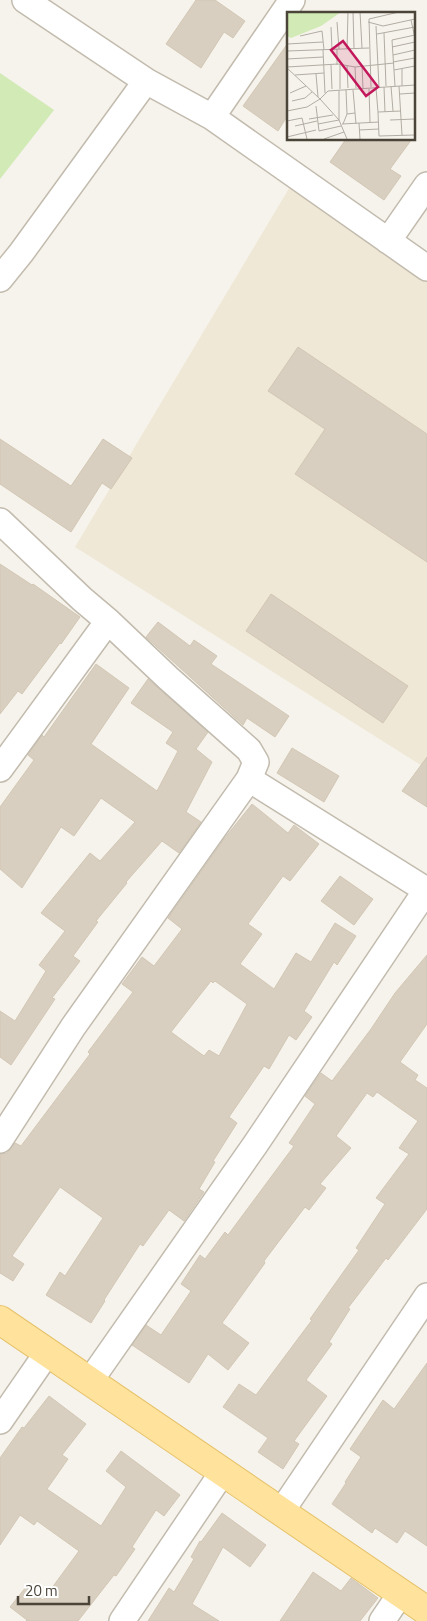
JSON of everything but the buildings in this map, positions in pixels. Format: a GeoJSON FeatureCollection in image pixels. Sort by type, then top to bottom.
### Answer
{"type":"FeatureCollection","features":[{"type":"Feature","properties":{"kind":"main road"},"geometry":{"type":"LineString","coordinates":[[0,1320],[427,1611]]}},
{"type":"Feature","properties":{"kind":"street"},"geometry":{"type":"LineString","coordinates":[[212,117],[292,0]]}},
{"type":"Feature","properties":{"kind":"street"},"geometry":{"type":"LineString","coordinates":[[31,2],[146,81],[212,117],[427,268]]}},
{"type":"Feature","properties":{"kind":"street"},"geometry":{"type":"LineString","coordinates":[[0,279],[146,81]]}},
{"type":"Feature","properties":{"kind":"street"},"geometry":{"type":"LineString","coordinates":[[388,241],[427,185]]}},
{"type":"Feature","properties":{"kind":"street"},"geometry":{"type":"LineString","coordinates":[[0,521],[82,600],[108,621],[168,678],[249,750],[256,762],[249,779],[73,1028],[0,1140]]}},
{"type":"Feature","properties":{"kind":"street"},"geometry":{"type":"LineString","coordinates":[[0,769],[108,621]]}},
{"type":"Feature","properties":{"kind":"street"},"geometry":{"type":"LineString","coordinates":[[90,1382],[256,1146],[427,889],[249,779]]}},
{"type":"Feature","properties":{"kind":"street"},"geometry":{"type":"LineString","coordinates":[[281,1512],[427,1296]]}},
{"type":"Feature","properties":{"kind":"street"},"geometry":{"type":"LineString","coordinates":[[0,1421],[47,1353]]}},
{"type":"Feature","properties":{"kind":"street"},"geometry":{"type":"LineString","coordinates":[[122,1621],[222,1473]]}},
{"type":"Feature","properties":{"kind":"street"},"geometry":{"type":"LineString","coordinates":[[382,1621],[401,1593]]}},
{"type":"Feature","properties":{"kind":"shaded area"},"geometry":{"type":"Polygon","coordinates":[[[291,185],[427,280],[427,769],[75,547],[291,185]]]}},
{"type":"Feature","properties":{"kind":"green space"},"geometry":{"type":"Polygon","coordinates":[[[0,73],[54,110],[0,179],[0,73]]]}}]}
